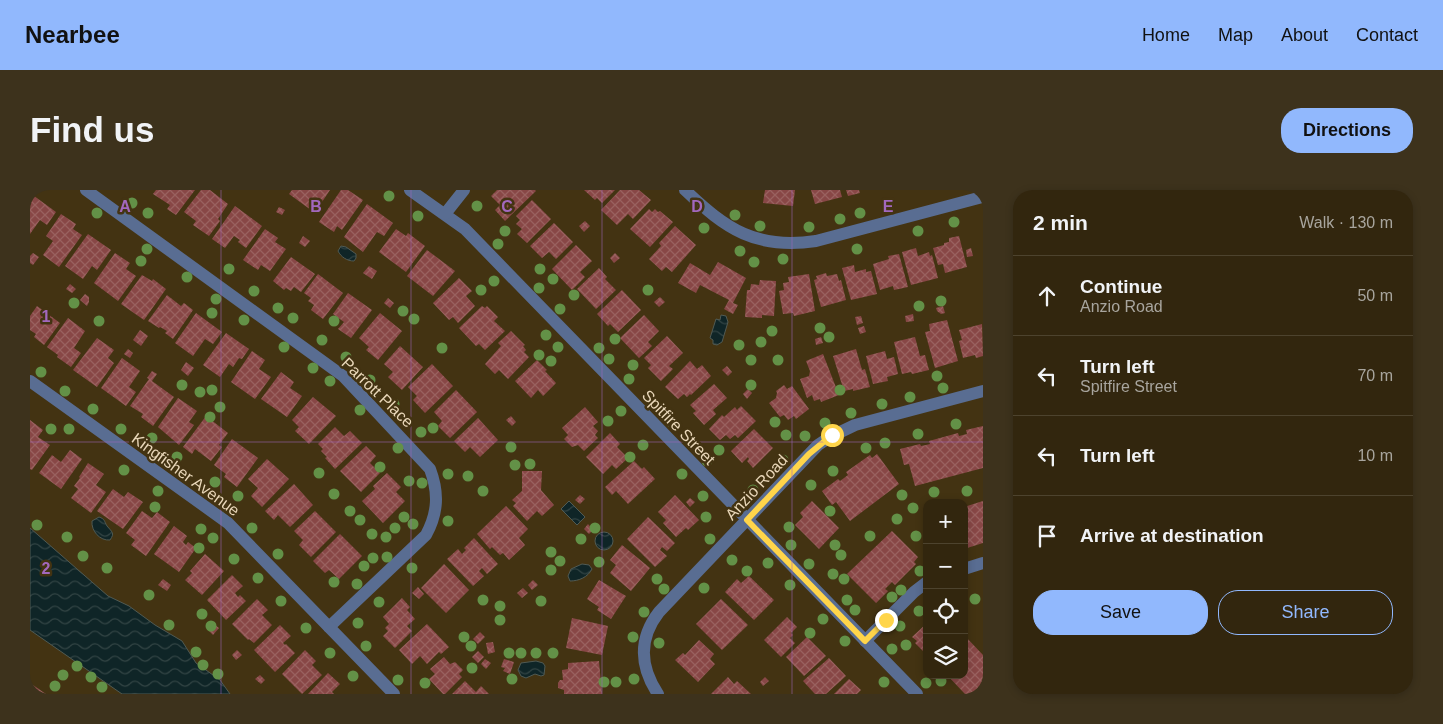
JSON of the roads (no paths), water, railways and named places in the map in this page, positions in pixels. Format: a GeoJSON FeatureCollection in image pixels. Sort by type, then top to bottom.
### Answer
{"type":"FeatureCollection","features":[{"type":"Feature","properties":{"kind":"street","name":"Parrott Place"},"geometry":{"type":"LineString","coordinates":[[86,190],[343,376],[415,450],[430,469],[435,482],[436,509],[433,521],[426,535],[329,627]]}},
{"type":"Feature","properties":{"kind":"street","name":"Spitfire Street"},"geometry":{"type":"LineString","coordinates":[[410,190],[464,229],[917,694]]}},
{"type":"Feature","properties":{"kind":"street"},"geometry":{"type":"LineString","coordinates":[[445,214],[464,190]]}},
{"type":"Feature","properties":{"kind":"street"},"geometry":{"type":"LineString","coordinates":[[685,190],[711,215],[727,226],[764,242],[792,244],[816,241],[982,196]]}},
{"type":"Feature","properties":{"kind":"street","name":"Kingfisher Avenue"},"geometry":{"type":"LineString","coordinates":[[30,381],[228,522],[394,694]]}},
{"type":"Feature","properties":{"kind":"street","name":"Anzio Road"},"geometry":{"type":"LineString","coordinates":[[658,694],[649,681],[643,656],[644,644],[651,622],[818,445],[837,432],[855,425],[983,391]]}},
{"type":"Feature","properties":{"kind":"street"},"geometry":{"type":"LineString","coordinates":[[968,568],[983,563]]}},
{"type":"Feature","properties":{"kind":"street"},"geometry":{"type":"LineString","coordinates":[[865,641],[923,585]]}},
{"type":"Feature","properties":{"kind":"water"},"geometry":{"type":"Polygon","coordinates":[[[341,246],[356,254],[354,261],[341,255],[338,251],[341,246]]]}},
{"type":"Feature","properties":{"kind":"water"},"geometry":{"type":"Polygon","coordinates":[[[721,315],[726,316],[728,322],[722,342],[717,345],[713,344],[713,340],[710,338],[716,319],[720,320],[721,315]]]}},
{"type":"Feature","properties":{"kind":"water"},"geometry":{"type":"Polygon","coordinates":[[[569,501],[585,517],[577,525],[561,509],[569,501]]]}},
{"type":"Feature","properties":{"kind":"water"},"geometry":{"type":"Polygon","coordinates":[[[99,517],[103,519],[112,533],[110,540],[100,537],[93,528],[92,521],[99,517]]]}},
{"type":"Feature","properties":{"kind":"water"},"geometry":{"type":"Polygon","coordinates":[[[30,528],[108,596],[129,606],[155,625],[182,641],[196,663],[220,680],[230,694],[122,694],[30,630],[30,528]]]}},
{"type":"Feature","properties":{"kind":"water"},"geometry":{"type":"Polygon","coordinates":[[[600,532],[608,532],[613,537],[611,548],[600,550],[595,545],[595,537],[600,532]]]}},
{"type":"Feature","properties":{"kind":"water"},"geometry":{"type":"Polygon","coordinates":[[[582,564],[589,565],[592,569],[583,578],[570,581],[568,576],[571,569],[582,564]]]}},
{"type":"Feature","properties":{"kind":"water"},"geometry":{"type":"Polygon","coordinates":[[[536,661],[543,663],[545,666],[544,675],[535,674],[526,678],[521,676],[518,670],[521,663],[536,661]]]}}]}
